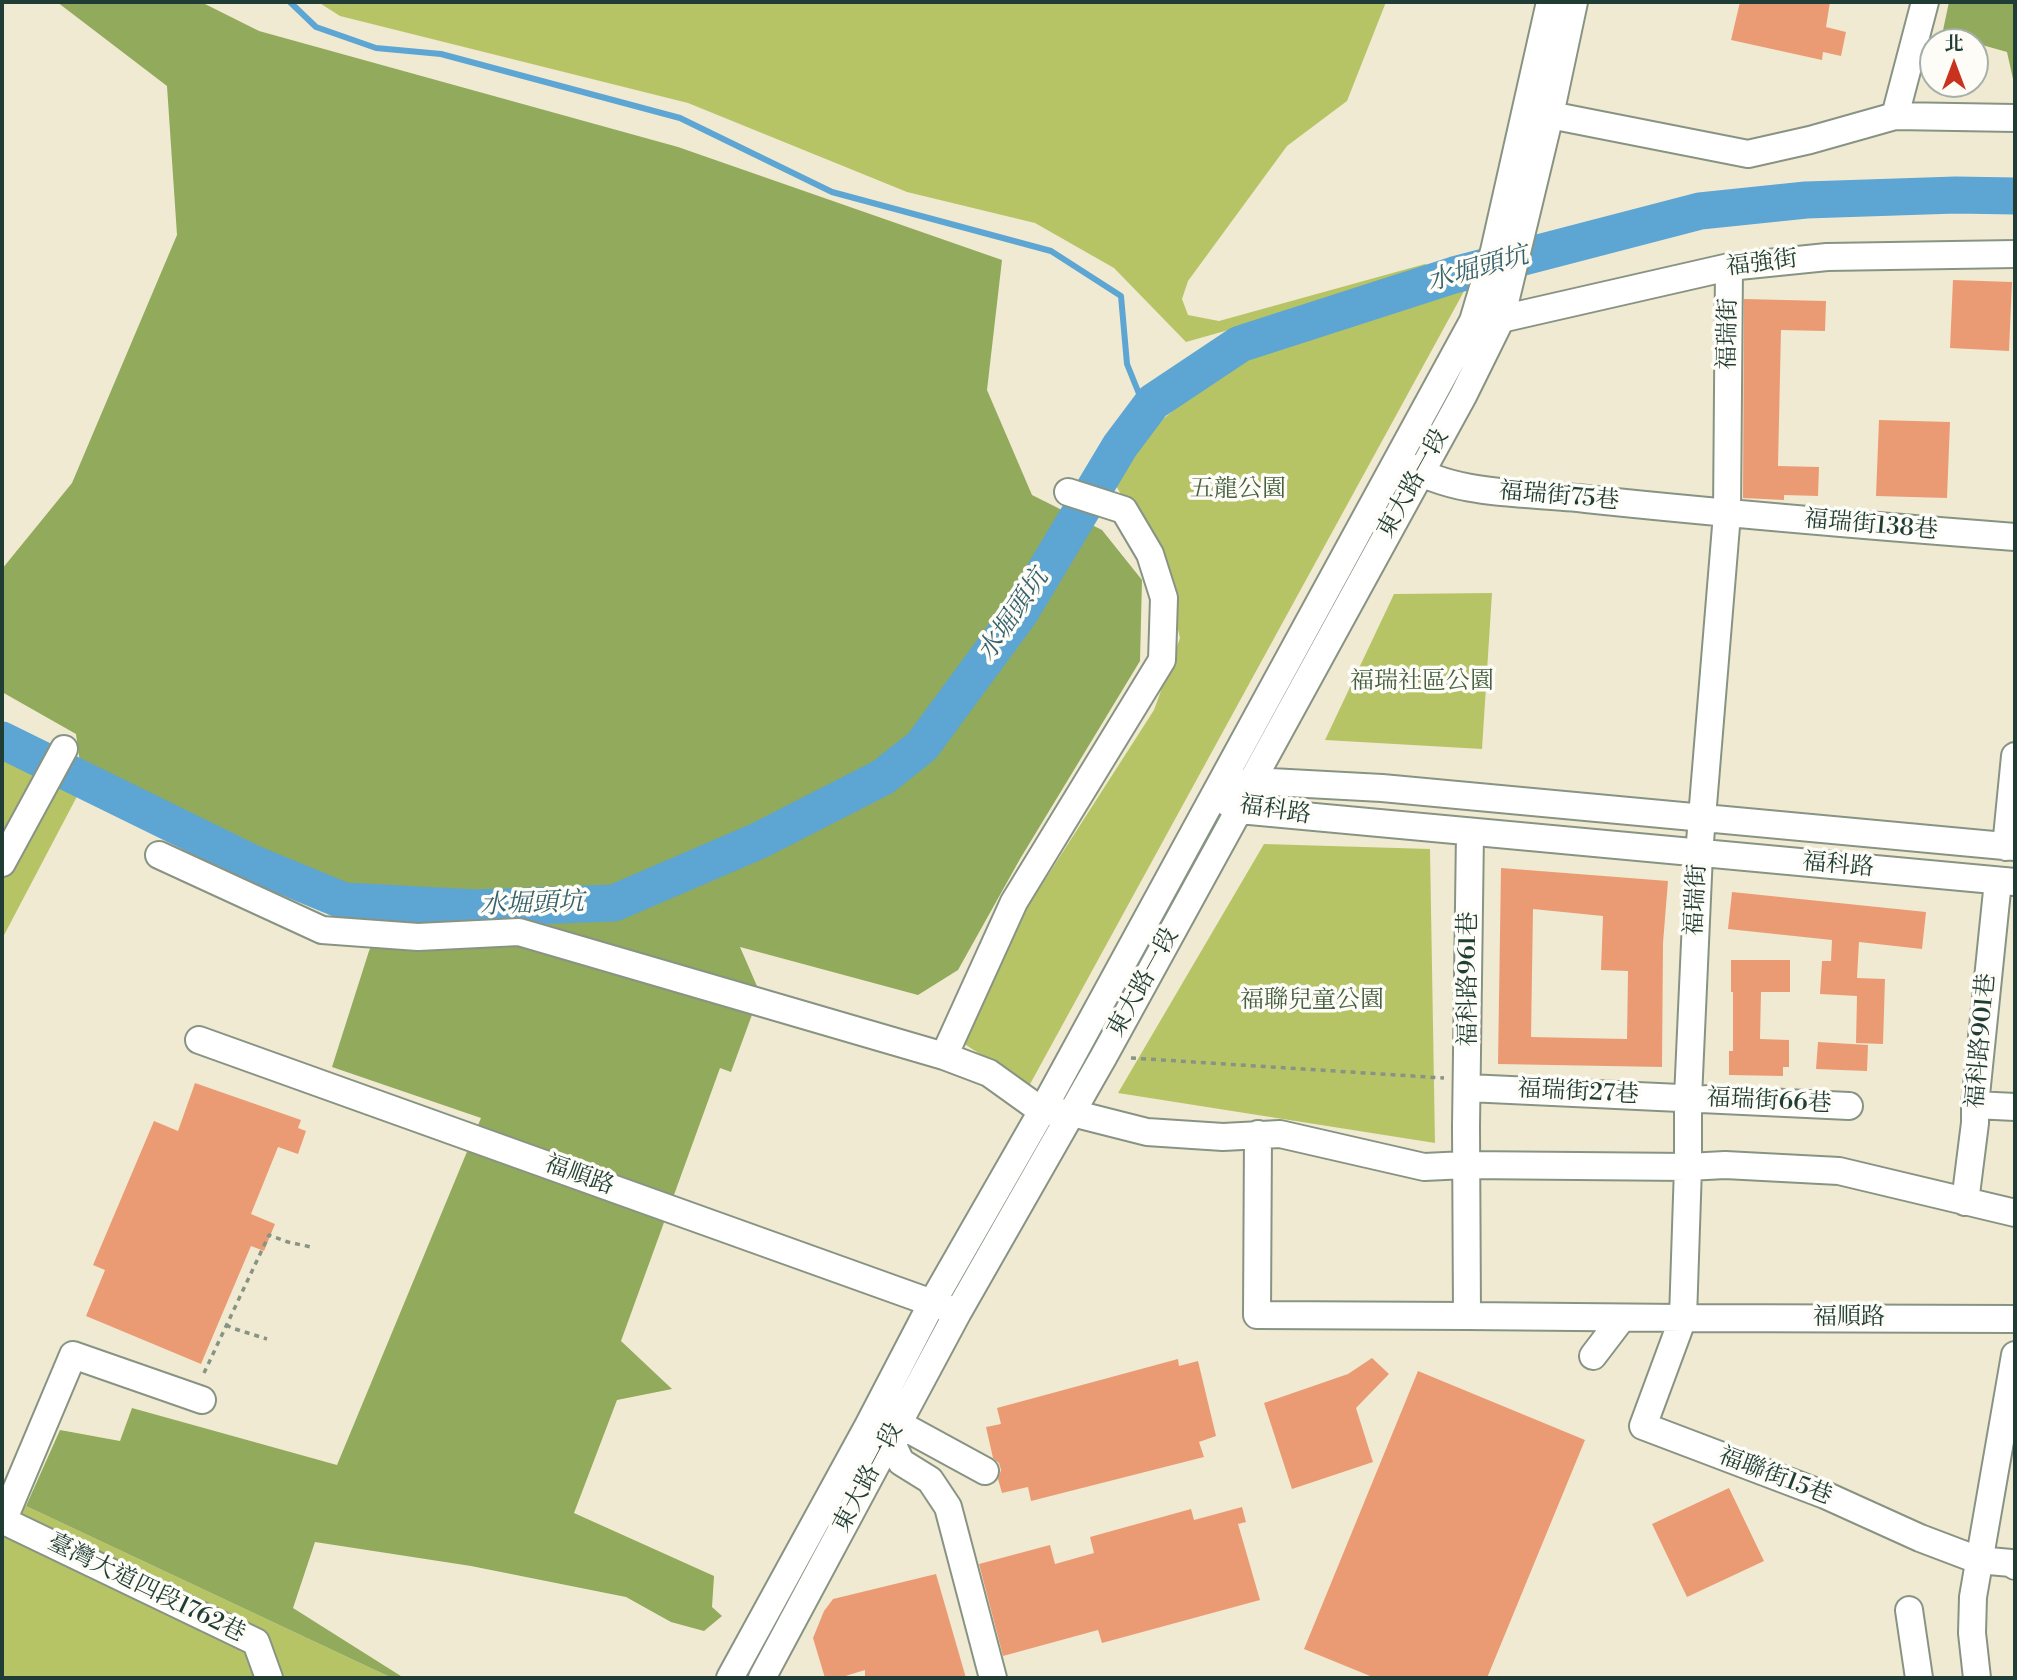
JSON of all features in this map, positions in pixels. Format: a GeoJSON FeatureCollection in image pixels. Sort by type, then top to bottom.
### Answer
{"type":"FeatureCollection","features":[{"type":"Feature","properties":{"kind":"street","name":"東大路一段"},"geometry":{"type":"LineString","coordinates":[[730,1678],[879,1433],[958,1312],[1104,1056],[1239,810],[1408,466],[1472,321],[1484,286],[1550,2]]}},
{"type":"Feature","properties":{"kind":"street"},"geometry":{"type":"LineString","coordinates":[[1574,2],[1550,115],[1748,154],[1895,116],[2015,118]]}},
{"type":"Feature","properties":{"kind":"street"},"geometry":{"type":"LineString","coordinates":[[1895,116],[1925,2]]}},
{"type":"Feature","properties":{"kind":"street","name":"東大路一段"},"geometry":{"type":"LineString","coordinates":[[762,1678],[879,1433],[932,1303],[1042,1111],[1214,794],[1408,466],[1463,396],[1501,319],[1550,115]]}},
{"type":"Feature","properties":{"kind":"street","name":"福強街"},"geometry":{"type":"LineString","coordinates":[[1472,321],[1501,319],[1729,267],[1827,257],[2015,254]]}},
{"type":"Feature","properties":{"kind":"street","name":"福瑞街"},"geometry":{"type":"LineString","coordinates":[[1684,1318],[1688,1098],[1699,854],[1727,514],[1729,267]]}},
{"type":"Feature","properties":{"kind":"street","name":"福瑞街75巷"},"geometry":{"type":"LineString","coordinates":[[1408,466],[1473,489],[1727,514]]}},
{"type":"Feature","properties":{"kind":"street"},"geometry":{"type":"LineString","coordinates":[[944,1056],[1014,902],[1162,660],[1164,598],[1150,554],[1124,510],[1068,492]]}},
{"type":"Feature","properties":{"kind":"street","name":"福瑞街138巷"},"geometry":{"type":"LineString","coordinates":[[1727,514],[2015,537]]}},
{"type":"Feature","properties":{"kind":"street"},"geometry":{"type":"LineString","coordinates":[[2,863],[64,749]]}},
{"type":"Feature","properties":{"kind":"street"},"geometry":{"type":"LineString","coordinates":[[2011,847],[2015,756]]}},
{"type":"Feature","properties":{"kind":"street","name":"福科路"},"geometry":{"type":"LineString","coordinates":[[1214,794],[1252,781],[1382,788],[2011,847]]}},
{"type":"Feature","properties":{"kind":"street","name":"福科路"},"geometry":{"type":"LineString","coordinates":[[1214,794],[1239,810],[2006,881]]}},
{"type":"Feature","properties":{"kind":"street","name":"福科路961巷"},"geometry":{"type":"LineString","coordinates":[[1467,1316],[1466,1126],[1470,832]]}},
{"type":"Feature","properties":{"kind":"street"},"geometry":{"type":"LineString","coordinates":[[159,855],[322,930],[418,937],[519,932],[944,1056],[989,1073],[1042,1111],[1072,1112],[1147,1132],[1223,1137],[1280,1134],[1424,1167],[1725,1165],[1839,1171],[2015,1213]]}},
{"type":"Feature","properties":{"kind":"street","name":"福科路901巷"},"geometry":{"type":"LineString","coordinates":[[1965,1202],[1975,1105],[2006,881]]}},
{"type":"Feature","properties":{"kind":"street","name":"福順路"},"geometry":{"type":"LineString","coordinates":[[199,1040],[958,1312]]}},
{"type":"Feature","properties":{"kind":"street","name":"福瑞街27巷"},"geometry":{"type":"LineString","coordinates":[[1468,1088],[1688,1098]]}},
{"type":"Feature","properties":{"kind":"street","name":"福瑞街66巷"},"geometry":{"type":"LineString","coordinates":[[1688,1098],[1849,1106]]}},
{"type":"Feature","properties":{"kind":"street"},"geometry":{"type":"LineString","coordinates":[[1975,1105],[2015,1107]]}},
{"type":"Feature","properties":{"kind":"street"},"geometry":{"type":"LineString","coordinates":[[1258,1134],[1257,1315],[1684,1318]]}},
{"type":"Feature","properties":{"kind":"street"},"geometry":{"type":"LineString","coordinates":[[1592,1356],[1622,1318]]}},
{"type":"Feature","properties":{"kind":"street","name":"福順路"},"geometry":{"type":"LineString","coordinates":[[1684,1318],[2015,1319]]}},
{"type":"Feature","properties":{"kind":"street","name":"福聯街15巷"},"geometry":{"type":"LineString","coordinates":[[1684,1318],[1643,1426],[1825,1495],[1920,1538],[1978,1560],[2011,1563],[2015,1566]]}},
{"type":"Feature","properties":{"kind":"street"},"geometry":{"type":"LineString","coordinates":[[5,1516],[74,1354],[202,1400]]}},
{"type":"Feature","properties":{"kind":"street"},"geometry":{"type":"LineString","coordinates":[[1977,1678],[1972,1633],[1973,1597],[2015,1355]]}},
{"type":"Feature","properties":{"kind":"street"},"geometry":{"type":"LineString","coordinates":[[879,1433],[908,1430],[976,1466],[948,1507]]}},
{"type":"Feature","properties":{"kind":"street"},"geometry":{"type":"LineString","coordinates":[[879,1433],[901,1462],[930,1480],[948,1507],[993,1678]]}},
{"type":"Feature","properties":{"kind":"street","name":"臺灣大道四段1762巷"},"geometry":{"type":"LineString","coordinates":[[5,1516],[256,1642],[269,1678]]}},
{"type":"Feature","properties":{"kind":"street"},"geometry":{"type":"LineString","coordinates":[[1909,1610],[1919,1678]]}},
{"type":"Feature","properties":{"kind":"path"},"geometry":{"type":"LineString","coordinates":[[1104,1056],[1452,1078],[1468,1088]]}},
{"type":"Feature","properties":{"kind":"path"},"geometry":{"type":"LineString","coordinates":[[204,1373],[269,1235],[311,1247]]}},
{"type":"Feature","properties":{"kind":"path"},"geometry":{"type":"LineString","coordinates":[[226,1324],[267,1339]]}},
{"type":"Feature","properties":{"kind":"green space"},"geometry":{"type":"Polygon","coordinates":[[[57,2],[201,2],[259,31],[678,147],[1002,260],[987,390],[1032,495],[1102,530],[1142,580],[1140,661],[1020,859],[958,970],[918,995],[740,947],[760,993],[731,1072],[720,1068],[621,1341],[672,1389],[617,1400],[574,1513],[714,1576],[712,1607],[722,1616],[704,1631],[671,1622],[626,1597],[471,1566],[315,1542],[293,1608],[404,1678],[392,1678],[26,1506],[60,1430],[120,1441],[132,1408],[337,1465],[481,1118],[332,1067],[369,951],[386,915],[328,903],[201,857],[83,785],[76,734],[2,692],[2,569],[72,483],[177,235],[167,86],[57,2]]]}},
{"type":"Feature","properties":{"kind":"green space"},"geometry":{"type":"Polygon","coordinates":[[[318,2],[1386,2],[1347,101],[1287,146],[1188,281],[1182,299],[1188,315],[1219,321],[1425,264],[1438,271],[1186,342],[1114,268],[1035,223],[907,192],[688,103],[340,16],[318,2]]]}},
{"type":"Feature","properties":{"kind":"green space"},"geometry":{"type":"Polygon","coordinates":[[[1949,2],[2015,2],[2015,79],[2007,52],[1989,47],[1989,28],[1943,28],[1949,2]]]}},
{"type":"Feature","properties":{"kind":"green space","name":"五龍公園"},"geometry":{"type":"Polygon","coordinates":[[[1468,284],[1029,1086],[963,1043],[1030,903],[1154,710],[1180,638],[1162,565],[1115,484],[1136,441],[1180,405],[1229,373],[1241,357],[1468,284]]]}},
{"type":"Feature","properties":{"kind":"green space","name":"福瑞社區公園"},"geometry":{"type":"Polygon","coordinates":[[[1492,593],[1482,749],[1325,740],[1394,594],[1492,593]]]}},
{"type":"Feature","properties":{"kind":"green space"},"geometry":{"type":"Polygon","coordinates":[[[2,741],[25,751],[83,785],[2,939],[2,741]]]}},
{"type":"Feature","properties":{"kind":"green space","name":"福聯兒童公園"},"geometry":{"type":"Polygon","coordinates":[[[1264,844],[1430,849],[1435,1143],[1118,1093],[1264,844]]]}},
{"type":"Feature","properties":{"kind":"green space"},"geometry":{"type":"Polygon","coordinates":[[[2,1495],[26,1506],[392,1678],[2,1678],[2,1495]]]}},
{"type":"Feature","properties":{"kind":"building"},"geometry":{"type":"Polygon","coordinates":[[[1740,2],[1830,2],[1826,27],[1846,32],[1841,56],[1823,52],[1822,60],[1731,40],[1740,2]]]}},
{"type":"Feature","properties":{"kind":"building"},"geometry":{"type":"Polygon","coordinates":[[[1953,280],[2012,282],[2009,351],[1950,348],[1953,280]]]}},
{"type":"Feature","properties":{"kind":"building"},"geometry":{"type":"Polygon","coordinates":[[[1744,299],[1826,301],[1825,331],[1781,330],[1778,466],[1819,467],[1818,496],[1784,495],[1784,500],[1743,498],[1744,299]]]}},
{"type":"Feature","properties":{"kind":"building"},"geometry":{"type":"Polygon","coordinates":[[[1879,420],[1950,422],[1947,498],[1876,496],[1879,420]]]}},
{"type":"Feature","properties":{"kind":"building"},"geometry":{"type":"Polygon","coordinates":[[[1501,868],[1668,881],[1663,943],[1662,1067],[1498,1064],[1501,868]],[[1533,909],[1531,1037],[1627,1039],[1628,971],[1601,970],[1603,916],[1533,909]]]}},
{"type":"Feature","properties":{"kind":"building"},"geometry":{"type":"Polygon","coordinates":[[[1732,892],[1926,912],[1922,949],[1859,942],[1857,978],[1885,979],[1883,1044],[1856,1043],[1857,996],[1820,994],[1822,961],[1831,961],[1832,940],[1728,929],[1732,892]]]}},
{"type":"Feature","properties":{"kind":"building"},"geometry":{"type":"Polygon","coordinates":[[[1731,960],[1790,960],[1790,992],[1761,992],[1760,1039],[1789,1040],[1789,1067],[1783,1067],[1783,1076],[1729,1075],[1729,1051],[1733,1051],[1731,960]]]}},
{"type":"Feature","properties":{"kind":"building"},"geometry":{"type":"Polygon","coordinates":[[[1818,1042],[1868,1045],[1867,1071],[1816,1069],[1818,1042]]]}},
{"type":"Feature","properties":{"kind":"building"},"geometry":{"type":"Polygon","coordinates":[[[195,1083],[301,1120],[298,1128],[306,1131],[298,1154],[278,1147],[251,1214],[275,1224],[264,1251],[251,1246],[201,1364],[86,1316],[105,1270],[93,1265],[154,1121],[178,1131],[195,1083]]]}},
{"type":"Feature","properties":{"kind":"building"},"geometry":{"type":"Polygon","coordinates":[[[1372,1358],[1389,1374],[1356,1408],[1373,1462],[1292,1489],[1264,1403],[1348,1374],[1372,1358]]]}},
{"type":"Feature","properties":{"kind":"building"},"geometry":{"type":"Polygon","coordinates":[[[1178,1359],[1179,1366],[1198,1361],[1216,1436],[1199,1442],[1204,1457],[1031,1501],[1028,1487],[1002,1493],[998,1479],[1001,1470],[999,1463],[993,1458],[986,1427],[1001,1424],[997,1408],[1178,1359]]]}},
{"type":"Feature","properties":{"kind":"building"},"geometry":{"type":"Polygon","coordinates":[[[1418,1371],[1585,1440],[1487,1678],[1375,1678],[1304,1649],[1418,1371]]]}},
{"type":"Feature","properties":{"kind":"building"},"geometry":{"type":"Polygon","coordinates":[[[1729,1488],[1764,1561],[1687,1597],[1652,1524],[1729,1488]]]}},
{"type":"Feature","properties":{"kind":"building"},"geometry":{"type":"Polygon","coordinates":[[[1242,1507],[1246,1522],[1238,1524],[1260,1600],[1102,1643],[1098,1630],[1003,1656],[979,1564],[1050,1545],[1055,1564],[1094,1553],[1090,1537],[1191,1509],[1194,1520],[1242,1507]]]}},
{"type":"Feature","properties":{"kind":"building"},"geometry":{"type":"Polygon","coordinates":[[[936,1574],[966,1678],[865,1678],[865,1670],[839,1678],[825,1678],[813,1638],[824,1611],[833,1599],[936,1574]]]}},
{"type":"Feature","properties":{"kind":"waterway"},"geometry":{"type":"LineString","coordinates":[[290,2],[316,27],[376,48],[441,54],[680,118],[832,192],[1051,251],[1121,296],[1127,364],[1146,411]]}},
{"type":"Feature","properties":{"kind":"waterway","name":"水堀頭坑"},"geometry":{"type":"LineString","coordinates":[[2,740],[252,863],[344,901],[476,908],[614,903],[758,841],[883,777],[922,746],[1020,613],[1120,446],[1153,402],[1240,344],[1454,275],[1700,211],[1806,200],[1956,195],[2015,196]]}}]}
